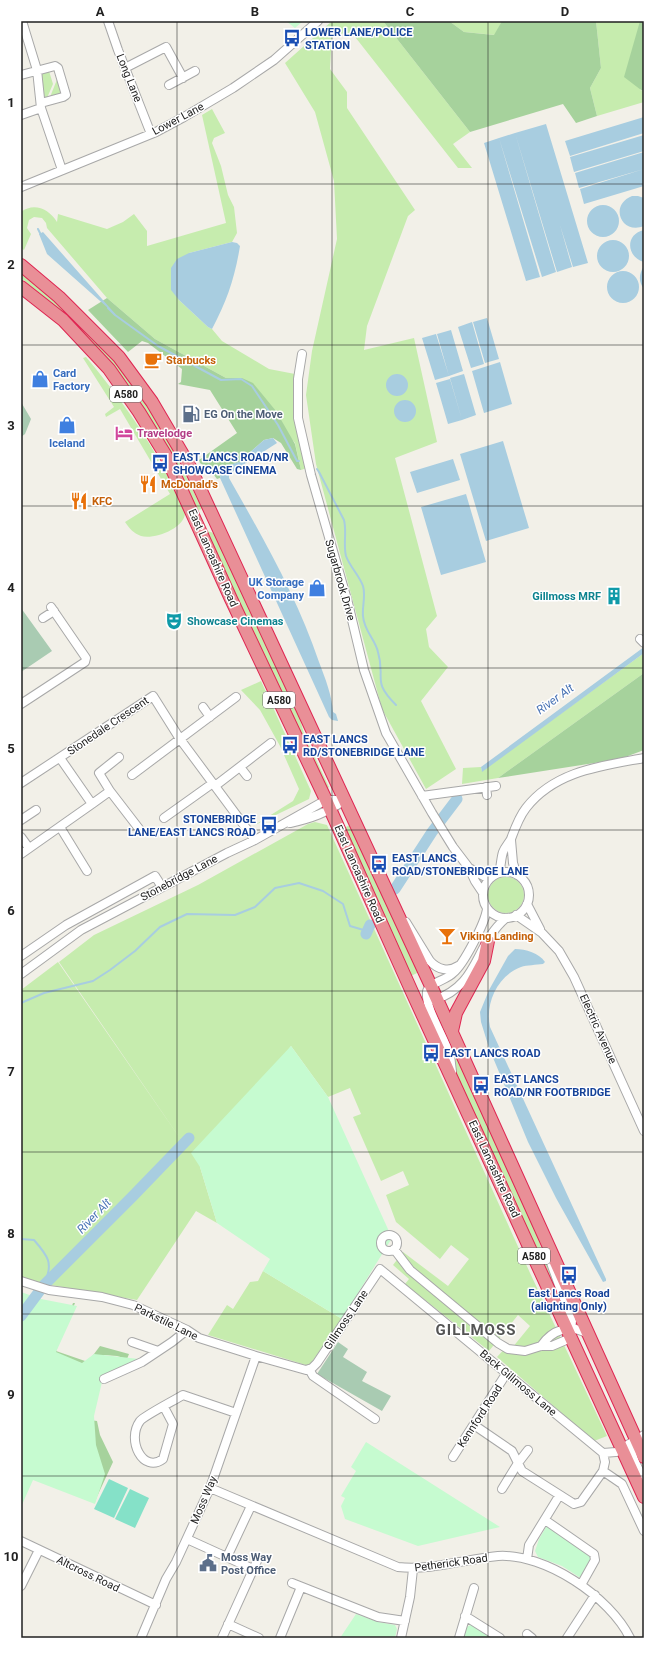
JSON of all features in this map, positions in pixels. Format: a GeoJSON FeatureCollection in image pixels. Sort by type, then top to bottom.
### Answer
{"type":"FeatureCollection","features":[{"type":"Feature","properties":{"kind":"highway","name":"East Lancashire Road"},"geometry":{"type":"LineString","coordinates":[[21,265],[59,297],[119,357],[152,402],[190,465],[431,986],[432,1000],[452,1032],[588,1334],[640,1438],[644,1458]]}},
{"type":"Feature","properties":{"kind":"highway"},"geometry":{"type":"LineString","coordinates":[[21,279],[49,301],[63,320]]}},
{"type":"Feature","properties":{"kind":"highway","name":"East Lancashire Road"},"geometry":{"type":"LineString","coordinates":[[21,287],[63,320],[109,370],[139,412],[166,456],[189,502],[231,599],[329,805],[412,992],[569,1330],[644,1497]]}},
{"type":"Feature","properties":{"kind":"highway"},"geometry":{"type":"LineString","coordinates":[[452,1032],[456,1013],[484,961],[488,941]]}},
{"type":"Feature","properties":{"kind":"street"},"geometry":{"type":"LineString","coordinates":[[22,21],[37,70],[41,106],[62,170]]}},
{"type":"Feature","properties":{"kind":"street","name":"Long Lane"},"geometry":{"type":"LineString","coordinates":[[108,21],[151,134]]}},
{"type":"Feature","properties":{"kind":"street","name":"Lower Lane"},"geometry":{"type":"LineString","coordinates":[[21,187],[151,134],[184,117],[263,68],[318,21]]}},
{"type":"Feature","properties":{"kind":"street"},"geometry":{"type":"LineString","coordinates":[[125,68],[166,47],[183,78]]}},
{"type":"Feature","properties":{"kind":"street"},"geometry":{"type":"LineString","coordinates":[[21,75],[55,66],[58,68],[66,94],[63,97],[21,115]]}},
{"type":"Feature","properties":{"kind":"street"},"geometry":{"type":"LineString","coordinates":[[169,85],[195,71]]}},
{"type":"Feature","properties":{"kind":"street","name":"Sugarbrook Drive"},"geometry":{"type":"LineString","coordinates":[[302,354],[298,379],[298,418],[311,475],[348,603],[364,670],[386,733],[453,847],[469,868],[483,892]]}},
{"type":"Feature","properties":{"kind":"street"},"geometry":{"type":"LineString","coordinates":[[21,704],[85,662],[86,658],[52,609],[43,618]]}},
{"type":"Feature","properties":{"kind":"street","name":"Stonedale Crescent"},"geometry":{"type":"LineString","coordinates":[[21,783],[153,696],[180,739],[255,840]]}},
{"type":"Feature","properties":{"kind":"street"},"geometry":{"type":"LineString","coordinates":[[132,775],[236,697]]}},
{"type":"Feature","properties":{"kind":"street"},"geometry":{"type":"LineString","coordinates":[[203,707],[210,716]]}},
{"type":"Feature","properties":{"kind":"street"},"geometry":{"type":"LineString","coordinates":[[164,818],[240,767],[272,743]]}},
{"type":"Feature","properties":{"kind":"street"},"geometry":{"type":"LineString","coordinates":[[119,757],[99,772],[110,791],[140,830]]}},
{"type":"Feature","properties":{"kind":"street"},"geometry":{"type":"LineString","coordinates":[[60,758],[92,804]]}},
{"type":"Feature","properties":{"kind":"street"},"geometry":{"type":"LineString","coordinates":[[499,873],[504,850],[511,840],[515,828],[526,808],[544,790],[563,778],[587,768],[644,758]]}},
{"type":"Feature","properties":{"kind":"street"},"geometry":{"type":"LineString","coordinates":[[240,767],[247,776]]}},
{"type":"Feature","properties":{"kind":"street"},"geometry":{"type":"LineString","coordinates":[[422,796],[486,791],[496,786]]}},
{"type":"Feature","properties":{"kind":"street"},"geometry":{"type":"LineString","coordinates":[[21,854],[110,791]]}},
{"type":"Feature","properties":{"kind":"street","name":"Stonebridge Lane"},"geometry":{"type":"LineString","coordinates":[[21,974],[72,936],[162,887],[278,827],[329,805],[345,800]]}},
{"type":"Feature","properties":{"kind":"street"},"geometry":{"type":"LineString","coordinates":[[21,820],[36,810]]}},
{"type":"Feature","properties":{"kind":"street"},"geometry":{"type":"LineString","coordinates":[[60,827],[87,870]]}},
{"type":"Feature","properties":{"kind":"street"},"geometry":{"type":"LineString","coordinates":[[21,837],[29,848]]}},
{"type":"Feature","properties":{"kind":"street"},"geometry":{"type":"LineString","coordinates":[[511,840],[513,863],[517,875]]}},
{"type":"Feature","properties":{"kind":"street"},"geometry":{"type":"LineString","coordinates":[[469,868],[489,879]]}},
{"type":"Feature","properties":{"kind":"street"},"geometry":{"type":"LineString","coordinates":[[508,872],[517,875],[521,878],[527,888],[528,893],[527,904],[522,911],[516,915],[506,918],[492,914],[487,908],[483,898],[485,885],[489,879],[499,873],[508,872]]}},
{"type":"Feature","properties":{"kind":"street"},"geometry":{"type":"LineString","coordinates":[[21,956],[66,925],[155,876],[162,887]]}},
{"type":"Feature","properties":{"kind":"street","name":"Electric Avenue"},"geometry":{"type":"LineString","coordinates":[[527,904],[542,933]]}},
{"type":"Feature","properties":{"kind":"street"},"geometry":{"type":"LineString","coordinates":[[394,907],[410,928],[430,961],[436,967],[453,969],[460,964]]}},
{"type":"Feature","properties":{"kind":"street"},"geometry":{"type":"LineString","coordinates":[[431,986],[449,976],[460,964],[484,921],[487,908]]}},
{"type":"Feature","properties":{"kind":"street","name":"Electric Avenue"},"geometry":{"type":"LineString","coordinates":[[516,915],[542,933],[559,951],[574,977],[644,1131]]}},
{"type":"Feature","properties":{"kind":"street"},"geometry":{"type":"LineString","coordinates":[[412,992],[418,997],[432,1000],[454,991],[464,982],[495,928],[506,918]]}},
{"type":"Feature","properties":{"kind":"street"},"geometry":{"type":"LineString","coordinates":[[66,925],[72,936]]}},
{"type":"Feature","properties":{"kind":"street"},"geometry":{"type":"LineString","coordinates":[[432,1000],[450,1056],[453,1080]]}},
{"type":"Feature","properties":{"kind":"street"},"geometry":{"type":"LineString","coordinates":[[394,1249],[410,1270],[504,1347],[513,1350],[525,1351],[541,1346],[552,1346],[566,1340],[569,1330],[570,1314],[556,1280],[542,1233]]}},
{"type":"Feature","properties":{"kind":"street","name":"Gillmoss Lane"},"geometry":{"type":"LineString","coordinates":[[309,1369],[317,1363],[380,1269]]}},
{"type":"Feature","properties":{"kind":"street","name":"Back Gillmoss Lane"},"geometry":{"type":"LineString","coordinates":[[380,1269],[603,1453]]}},
{"type":"Feature","properties":{"kind":"street","name":"Parkstile Lane"},"geometry":{"type":"LineString","coordinates":[[24,1282],[50,1290],[102,1297],[133,1305],[187,1330],[198,1338],[300,1369],[309,1369]]}},
{"type":"Feature","properties":{"kind":"street"},"geometry":{"type":"LineString","coordinates":[[104,1379],[142,1362],[187,1330]]}},
{"type":"Feature","properties":{"kind":"street"},"geometry":{"type":"LineString","coordinates":[[569,1330],[588,1334]]}},
{"type":"Feature","properties":{"kind":"street"},"geometry":{"type":"LineString","coordinates":[[132,1342],[158,1351]]}},
{"type":"Feature","properties":{"kind":"street","name":"Moss Way"},"geometry":{"type":"LineString","coordinates":[[141,1638],[166,1579],[176,1562],[210,1488],[256,1356]]}},
{"type":"Feature","properties":{"kind":"street"},"geometry":{"type":"LineString","coordinates":[[309,1369],[313,1376],[376,1419]]}},
{"type":"Feature","properties":{"kind":"street","name":"Kennford Road"},"geometry":{"type":"LineString","coordinates":[[453,1457],[506,1374]]}},
{"type":"Feature","properties":{"kind":"street"},"geometry":{"type":"LineString","coordinates":[[164,1407],[173,1424],[162,1459],[158,1462],[152,1463],[141,1457],[135,1446],[134,1432],[141,1420],[183,1395],[236,1413]]}},
{"type":"Feature","properties":{"kind":"street"},"geometry":{"type":"LineString","coordinates":[[474,1425],[512,1451],[522,1471],[574,1504],[581,1502],[603,1471],[605,1462],[603,1453],[612,1453],[622,1449],[640,1438]]}},
{"type":"Feature","properties":{"kind":"street"},"geometry":{"type":"LineString","coordinates":[[640,1438],[632,1446],[632,1451],[644,1480]]}},
{"type":"Feature","properties":{"kind":"street"},"geometry":{"type":"LineString","coordinates":[[502,1489],[528,1450]]}},
{"type":"Feature","properties":{"kind":"street"},"geometry":{"type":"LineString","coordinates":[[603,1471],[622,1484],[644,1531]]}},
{"type":"Feature","properties":{"kind":"street","name":"Petherick Road"},"geometry":{"type":"LineString","coordinates":[[210,1488],[398,1567],[413,1569],[500,1556],[527,1559],[555,1569],[595,1595],[611,1608],[624,1626],[630,1638]]}},
{"type":"Feature","properties":{"kind":"street"},"geometry":{"type":"LineString","coordinates":[[527,1559],[529,1545],[560,1496]]}},
{"type":"Feature","properties":{"kind":"street"},"geometry":{"type":"LineString","coordinates":[[227,1557],[251,1506]]}},
{"type":"Feature","properties":{"kind":"street"},"geometry":{"type":"LineString","coordinates":[[545,1520],[594,1554],[595,1560],[581,1585]]}},
{"type":"Feature","properties":{"kind":"street"},"geometry":{"type":"LineString","coordinates":[[187,1539],[227,1557],[255,1565],[222,1638]]}},
{"type":"Feature","properties":{"kind":"street","name":"Altcross Road"},"geometry":{"type":"LineString","coordinates":[[21,1541],[156,1605]]}},
{"type":"Feature","properties":{"kind":"street"},"geometry":{"type":"LineString","coordinates":[[21,1586],[38,1550]]}},
{"type":"Feature","properties":{"kind":"street"},"geometry":{"type":"LineString","coordinates":[[401,1638],[410,1597],[413,1569]]}},
{"type":"Feature","properties":{"kind":"street"},"geometry":{"type":"LineString","coordinates":[[292,1583],[378,1617],[405,1621]]}},
{"type":"Feature","properties":{"kind":"street"},"geometry":{"type":"LineString","coordinates":[[280,1638],[301,1587]]}},
{"type":"Feature","properties":{"kind":"street"},"geometry":{"type":"LineString","coordinates":[[459,1638],[474,1588]]}},
{"type":"Feature","properties":{"kind":"street"},"geometry":{"type":"LineString","coordinates":[[567,1638],[595,1595]]}},
{"type":"Feature","properties":{"kind":"street"},"geometry":{"type":"LineString","coordinates":[[465,1616],[500,1638]]}},
{"type":"Feature","properties":{"kind":"street"},"geometry":{"type":"LineString","coordinates":[[228,1624],[259,1638]]}},
{"type":"Feature","properties":{"kind":"green space"},"geometry":{"type":"Polygon","coordinates":[[[286,21],[303,21],[295,28],[286,21]]]}},
{"type":"Feature","properties":{"kind":"green space"},"geometry":{"type":"Polygon","coordinates":[[[332,21],[383,21],[470,132],[453,144],[472,168],[458,168],[352,33],[332,34],[330,69],[347,92],[347,108],[415,210],[408,216],[367,326],[364,350],[414,338],[437,442],[395,458],[437,616],[426,629],[429,647],[448,667],[421,701],[456,769],[426,789],[382,709],[316,464],[306,395],[312,351],[337,239],[334,181],[315,112],[285,63],[332,21]]]}},
{"type":"Feature","properties":{"kind":"green space"},"geometry":{"type":"Polygon","coordinates":[[[383,21],[449,21],[464,32],[494,35],[502,21],[596,21],[601,68],[590,88],[597,116],[576,123],[563,104],[470,132],[383,21]]]}},
{"type":"Feature","properties":{"kind":"green space"},"geometry":{"type":"Polygon","coordinates":[[[449,21],[502,21],[495,35],[464,32],[449,21]]]}},
{"type":"Feature","properties":{"kind":"green space"},"geometry":{"type":"Polygon","coordinates":[[[596,21],[640,21],[640,90],[644,91],[644,102],[597,116],[590,88],[601,68],[596,21]]]}},
{"type":"Feature","properties":{"kind":"green space"},"geometry":{"type":"Polygon","coordinates":[[[640,21],[644,21],[644,91],[624,77],[640,21]]]}},
{"type":"Feature","properties":{"kind":"green space"},"geometry":{"type":"Polygon","coordinates":[[[49,71],[53,84],[47,98],[45,98],[43,97],[41,75],[42,73],[49,71]]]}},
{"type":"Feature","properties":{"kind":"green space"},"geometry":{"type":"Polygon","coordinates":[[[58,77],[61,92],[58,95],[50,97],[58,77]]]}},
{"type":"Feature","properties":{"kind":"green space"},"geometry":{"type":"Polygon","coordinates":[[[212,109],[225,133],[214,138],[212,143],[221,166],[228,195],[234,207],[237,233],[232,242],[189,253],[179,300],[212,329],[222,341],[269,369],[295,374],[307,468],[301,470],[295,443],[242,378],[226,378],[155,339],[107,298],[47,228],[46,223],[42,218],[34,217],[29,220],[27,228],[31,234],[24,250],[21,248],[21,212],[26,209],[36,207],[46,210],[57,222],[58,214],[107,229],[123,222],[134,214],[147,231],[147,246],[226,223],[202,115],[212,109]]]}},
{"type":"Feature","properties":{"kind":"green space"},"geometry":{"type":"Polygon","coordinates":[[[21,271],[97,338],[137,387],[174,451],[202,509],[198,510],[169,451],[53,304],[21,278],[21,271]]]}},
{"type":"Feature","properties":{"kind":"green space"},"geometry":{"type":"Polygon","coordinates":[[[107,298],[155,339],[226,378],[242,378],[253,383],[276,411],[295,444],[301,470],[297,469],[281,443],[273,438],[264,440],[239,462],[226,467],[221,472],[220,478],[217,479],[210,470],[200,463],[199,460],[237,433],[210,390],[178,384],[181,382],[182,369],[148,343],[142,341],[128,352],[88,310],[107,298]]]}},
{"type":"Feature","properties":{"kind":"green space"},"geometry":{"type":"Polygon","coordinates":[[[86,357],[106,381],[134,420],[159,460],[160,466],[162,465],[182,500],[185,512],[184,518],[175,528],[168,532],[154,536],[141,536],[136,534],[125,522],[170,494],[120,409],[106,417],[105,414],[114,407],[83,358],[86,357]]]}},
{"type":"Feature","properties":{"kind":"green space"},"geometry":{"type":"Polygon","coordinates":[[[21,402],[31,419],[25,434],[21,437],[21,402]]]}},
{"type":"Feature","properties":{"kind":"green space"},"geometry":{"type":"Polygon","coordinates":[[[207,531],[217,534],[299,715],[304,734],[329,787],[326,790],[207,531]]]}},
{"type":"Feature","properties":{"kind":"green space"},"geometry":{"type":"Polygon","coordinates":[[[21,608],[52,651],[21,672],[21,608]]]}},
{"type":"Feature","properties":{"kind":"green space"},"geometry":{"type":"Polygon","coordinates":[[[644,653],[644,673],[498,778],[462,784],[463,768],[481,767],[482,771],[644,653]]]}},
{"type":"Feature","properties":{"kind":"green space"},"geometry":{"type":"Polygon","coordinates":[[[644,673],[644,750],[620,759],[498,778],[644,673]]]}},
{"type":"Feature","properties":{"kind":"green space"},"geometry":{"type":"Polygon","coordinates":[[[261,681],[311,791],[309,799],[253,826],[293,801],[299,789],[280,746],[260,710],[241,690],[261,681]]]}},
{"type":"Feature","properties":{"kind":"green space"},"geometry":{"type":"Polygon","coordinates":[[[315,822],[327,825],[530,1273],[607,1436],[594,1441],[497,1357],[508,1345],[512,1348],[530,1326],[518,1315],[489,1351],[405,1284],[409,1279],[393,1265],[403,1252],[448,1286],[469,1259],[451,1245],[440,1259],[396,1222],[386,1195],[409,1185],[403,1171],[381,1181],[353,1117],[361,1114],[350,1088],[328,1097],[291,1046],[200,1167],[217,1223],[196,1211],[137,1300],[34,1282],[21,1277],[21,990],[58,962],[184,1144],[59,962],[94,935],[198,885],[308,824],[315,822]]]}},
{"type":"Feature","properties":{"kind":"green space"},"geometry":{"type":"Polygon","coordinates":[[[350,825],[419,972],[411,976],[344,828],[350,825]]]}},
{"type":"Feature","properties":{"kind":"green space"},"geometry":{"type":"Polygon","coordinates":[[[510,877],[519,882],[523,888],[523,902],[519,908],[510,913],[502,913],[493,908],[489,902],[488,891],[493,882],[499,878],[510,877]]]}},
{"type":"Feature","properties":{"kind":"green space"},"geometry":{"type":"Polygon","coordinates":[[[440,1019],[538,1235],[545,1261],[562,1304],[456,1076],[438,1020],[440,1019]]]}},
{"type":"Feature","properties":{"kind":"green space"},"geometry":{"type":"Polygon","coordinates":[[[291,1046],[328,1097],[392,1238],[342,1319],[263,1271],[270,1259],[217,1223],[200,1167],[191,1153],[291,1046]]]}},
{"type":"Feature","properties":{"kind":"green space"},"geometry":{"type":"Polygon","coordinates":[[[263,1271],[342,1319],[309,1366],[208,1335],[227,1305],[233,1309],[250,1282],[258,1281],[263,1271]]]}},
{"type":"Feature","properties":{"kind":"green space"},"geometry":{"type":"Polygon","coordinates":[[[21,1292],[41,1299],[77,1306],[56,1352],[82,1363],[94,1354],[148,1360],[102,1382],[94,1416],[96,1445],[105,1474],[95,1504],[33,1480],[21,1507],[21,1292]]]}},
{"type":"Feature","properties":{"kind":"green space"},"geometry":{"type":"Polygon","coordinates":[[[73,1303],[75,1303],[56,1351],[88,1362],[100,1346],[129,1354],[127,1359],[117,1356],[104,1355],[95,1364],[52,1361],[73,1303]]]}},
{"type":"Feature","properties":{"kind":"green space"},"geometry":{"type":"Polygon","coordinates":[[[338,1342],[348,1349],[343,1357],[367,1372],[362,1381],[391,1396],[382,1411],[317,1374],[338,1342]]]}},
{"type":"Feature","properties":{"kind":"green space"},"geometry":{"type":"Polygon","coordinates":[[[82,1419],[97,1421],[100,1435],[113,1462],[95,1501],[82,1419]]]}},
{"type":"Feature","properties":{"kind":"green space"},"geometry":{"type":"Polygon","coordinates":[[[366,1442],[500,1527],[418,1546],[345,1519],[341,1506],[345,1498],[341,1496],[356,1471],[351,1467],[366,1442]]]}},
{"type":"Feature","properties":{"kind":"green space"},"geometry":{"type":"Polygon","coordinates":[[[109,1479],[128,1488],[114,1518],[94,1509],[109,1479]]]}},
{"type":"Feature","properties":{"kind":"green space"},"geometry":{"type":"Polygon","coordinates":[[[130,1489],[149,1498],[135,1528],[115,1519],[130,1489]]]}},
{"type":"Feature","properties":{"kind":"green space"},"geometry":{"type":"Polygon","coordinates":[[[546,1527],[549,1527],[590,1555],[592,1562],[583,1576],[579,1577],[562,1566],[538,1557],[535,1551],[539,1539],[546,1527]]]}},
{"type":"Feature","properties":{"kind":"green space"},"geometry":{"type":"Polygon","coordinates":[[[356,1614],[378,1622],[395,1625],[397,1629],[395,1638],[340,1638],[356,1614]]]}},
{"type":"Feature","properties":{"kind":"green space"},"geometry":{"type":"Polygon","coordinates":[[[473,1624],[495,1638],[462,1638],[466,1627],[473,1624]]]}},
{"type":"Feature","properties":{"kind":"water"},"geometry":{"type":"Polygon","coordinates":[[[644,117],[644,133],[570,156],[565,141],[644,117]]]}},
{"type":"Feature","properties":{"kind":"water"},"geometry":{"type":"Polygon","coordinates":[[[546,124],[588,263],[573,267],[560,225],[572,267],[557,272],[515,133],[546,124]]]}},
{"type":"Feature","properties":{"kind":"water"},"geometry":{"type":"Polygon","coordinates":[[[515,133],[556,272],[542,277],[499,138],[515,133]]]}},
{"type":"Feature","properties":{"kind":"water"},"geometry":{"type":"Polygon","coordinates":[[[644,135],[644,151],[574,172],[570,157],[644,135]]]}},
{"type":"Feature","properties":{"kind":"water"},"geometry":{"type":"Polygon","coordinates":[[[499,138],[540,277],[526,281],[484,143],[499,138]]]}},
{"type":"Feature","properties":{"kind":"water"},"geometry":{"type":"Polygon","coordinates":[[[644,152],[644,169],[579,188],[575,173],[644,152]]]}},
{"type":"Feature","properties":{"kind":"water"},"geometry":{"type":"Polygon","coordinates":[[[644,169],[644,186],[584,204],[580,189],[644,169]]]}},
{"type":"Feature","properties":{"kind":"water"},"geometry":{"type":"Polygon","coordinates":[[[632,196],[644,198],[644,226],[636,228],[629,226],[624,223],[621,218],[621,206],[625,200],[632,196]]]}},
{"type":"Feature","properties":{"kind":"water"},"geometry":{"type":"Polygon","coordinates":[[[600,205],[606,205],[616,212],[619,221],[618,227],[612,234],[606,237],[600,237],[590,230],[587,224],[587,218],[594,208],[600,205]]]}},
{"type":"Feature","properties":{"kind":"water"},"geometry":{"type":"Polygon","coordinates":[[[644,230],[644,262],[634,255],[630,246],[633,236],[644,230]]]}},
{"type":"Feature","properties":{"kind":"water"},"geometry":{"type":"Polygon","coordinates":[[[43,232],[117,316],[47,254],[39,234],[43,232]]]}},
{"type":"Feature","properties":{"kind":"water"},"geometry":{"type":"Polygon","coordinates":[[[610,240],[616,240],[626,247],[629,256],[628,262],[622,269],[616,272],[610,272],[600,265],[597,259],[597,253],[604,243],[610,240]]]}},
{"type":"Feature","properties":{"kind":"water"},"geometry":{"type":"Polygon","coordinates":[[[232,242],[237,243],[240,246],[236,268],[230,289],[212,329],[179,300],[171,290],[171,268],[177,259],[189,253],[232,242]]]}},
{"type":"Feature","properties":{"kind":"water"},"geometry":{"type":"Polygon","coordinates":[[[644,266],[644,289],[640,278],[644,266]]]}},
{"type":"Feature","properties":{"kind":"water"},"geometry":{"type":"Polygon","coordinates":[[[620,271],[626,271],[636,278],[639,287],[638,293],[632,300],[626,303],[620,303],[610,296],[607,290],[607,284],[614,274],[620,271]]]}},
{"type":"Feature","properties":{"kind":"water"},"geometry":{"type":"Polygon","coordinates":[[[487,318],[499,359],[485,363],[473,322],[487,318]]]}},
{"type":"Feature","properties":{"kind":"water"},"geometry":{"type":"Polygon","coordinates":[[[472,322],[484,364],[471,368],[458,327],[472,322]]]}},
{"type":"Feature","properties":{"kind":"water"},"geometry":{"type":"Polygon","coordinates":[[[451,330],[463,371],[449,376],[437,334],[451,330]]]}},
{"type":"Feature","properties":{"kind":"water"},"geometry":{"type":"Polygon","coordinates":[[[436,334],[449,376],[435,380],[422,338],[436,334]]]}},
{"type":"Feature","properties":{"kind":"water"},"geometry":{"type":"Polygon","coordinates":[[[500,362],[512,404],[484,413],[472,371],[500,362]]]}},
{"type":"Feature","properties":{"kind":"water"},"geometry":{"type":"Polygon","coordinates":[[[393,374],[401,374],[408,381],[408,389],[401,396],[393,396],[386,389],[386,381],[393,374]]]}},
{"type":"Feature","properties":{"kind":"water"},"geometry":{"type":"Polygon","coordinates":[[[464,374],[476,415],[462,420],[450,378],[464,374]]]}},
{"type":"Feature","properties":{"kind":"water"},"geometry":{"type":"Polygon","coordinates":[[[450,379],[462,420],[448,424],[436,383],[450,379]]]}},
{"type":"Feature","properties":{"kind":"water"},"geometry":{"type":"Polygon","coordinates":[[[401,400],[409,400],[416,407],[416,415],[409,422],[401,422],[394,415],[394,407],[401,400]]]}},
{"type":"Feature","properties":{"kind":"water"},"geometry":{"type":"Polygon","coordinates":[[[273,438],[277,443],[229,474],[229,478],[267,545],[290,591],[326,680],[333,712],[336,714],[338,721],[332,720],[329,717],[220,478],[221,472],[226,466],[239,462],[264,440],[273,438]]]}},
{"type":"Feature","properties":{"kind":"water"},"geometry":{"type":"Polygon","coordinates":[[[503,441],[529,528],[486,541],[460,454],[503,441]]]}},
{"type":"Feature","properties":{"kind":"water"},"geometry":{"type":"Polygon","coordinates":[[[453,459],[460,480],[417,493],[410,472],[453,459]]]}},
{"type":"Feature","properties":{"kind":"water"},"geometry":{"type":"Polygon","coordinates":[[[466,494],[486,562],[441,575],[421,507],[466,494]]]}},
{"type":"Feature","properties":{"kind":"water"},"geometry":{"type":"Polygon","coordinates":[[[644,647],[644,653],[482,772],[481,767],[644,647]]]}},
{"type":"Feature","properties":{"kind":"water"},"geometry":{"type":"Polygon","coordinates":[[[515,949],[532,952],[545,962],[543,964],[521,967],[505,977],[499,984],[491,1000],[489,1009],[490,1027],[606,1279],[606,1281],[603,1282],[556,1198],[528,1142],[489,1048],[481,1022],[480,1012],[489,990],[508,956],[515,949]]]}},
{"type":"Feature","properties":{"kind":"waterway"},"geometry":{"type":"LineString","coordinates":[[38,229],[41,235]]}},
{"type":"Feature","properties":{"kind":"waterway"},"geometry":{"type":"LineString","coordinates":[[108,308],[115,315],[158,346],[221,380],[241,379],[252,386],[278,425],[297,461],[299,461]]}},
{"type":"Feature","properties":{"kind":"waterway"},"geometry":{"type":"LineString","coordinates":[[317,469],[344,520],[346,556],[363,586],[364,621],[367,631],[377,647],[381,668],[381,684],[388,697],[396,705]]}},
{"type":"Feature","properties":{"kind":"waterway","name":"River Alt"},"geometry":{"type":"LineString","coordinates":[[395,889],[432,832],[457,799]]}},
{"type":"Feature","properties":{"kind":"waterway"},"geometry":{"type":"LineString","coordinates":[[21,1003],[44,993],[93,981],[135,951],[160,927],[187,914],[235,915],[255,907],[275,888],[299,883],[323,891],[343,904],[350,926],[367,931]]}},
{"type":"Feature","properties":{"kind":"waterway","name":"River Alt"},"geometry":{"type":"LineString","coordinates":[[366,934],[370,925]]}},
{"type":"Feature","properties":{"kind":"waterway","name":"River Alt"},"geometry":{"type":"LineString","coordinates":[[21,1316],[44,1285],[189,1138]]}},
{"type":"Feature","properties":{"kind":"waterway"},"geometry":{"type":"LineString","coordinates":[[21,1239],[34,1240],[46,1255],[49,1271],[44,1285]]}},
{"type":"Feature","properties":{"kind":"place","name":"LOWER LANE/POLICE STATION"},"geometry":{"type":"Point","coordinates":[292,38]}},
{"type":"Feature","properties":{"kind":"place","name":"Starbucks"},"geometry":{"type":"Point","coordinates":[153,360]}},
{"type":"Feature","properties":{"kind":"place","name":"Card Factory"},"geometry":{"type":"Point","coordinates":[40,379]}},
{"type":"Feature","properties":{"kind":"place","name":"EG On the Move"},"geometry":{"type":"Point","coordinates":[191,414]}},
{"type":"Feature","properties":{"kind":"place","name":"Iceland"},"geometry":{"type":"Point","coordinates":[67,425]}},
{"type":"Feature","properties":{"kind":"place","name":"Travelodge"},"geometry":{"type":"Point","coordinates":[124,433]}},
{"type":"Feature","properties":{"kind":"place","name":"EAST LANCS ROAD/NR SHOWCASE CINEMA"},"geometry":{"type":"Point","coordinates":[160,463]}},
{"type":"Feature","properties":{"kind":"place","name":"McDonald's"},"geometry":{"type":"Point","coordinates":[148,484]}},
{"type":"Feature","properties":{"kind":"place","name":"KFC"},"geometry":{"type":"Point","coordinates":[79,501]}},
{"type":"Feature","properties":{"kind":"place","name":"UK Storage Company"},"geometry":{"type":"Point","coordinates":[317,588]}},
{"type":"Feature","properties":{"kind":"place","name":"Gillmoss MRF"},"geometry":{"type":"Point","coordinates":[614,596]}},
{"type":"Feature","properties":{"kind":"place","name":"Showcase Cinemas"},"geometry":{"type":"Point","coordinates":[174,621]}},
{"type":"Feature","properties":{"kind":"place","name":"EAST LANCS RD/STONEBRIDGE LANE"},"geometry":{"type":"Point","coordinates":[290,745]}},
{"type":"Feature","properties":{"kind":"place","name":"STONEBRIDGE LANE/EAST LANCS ROAD"},"geometry":{"type":"Point","coordinates":[269,825]}},
{"type":"Feature","properties":{"kind":"place","name":"EAST LANCS ROAD/STONEBRIDGE LANE"},"geometry":{"type":"Point","coordinates":[379,864]}},
{"type":"Feature","properties":{"kind":"place","name":"Viking Landing"},"geometry":{"type":"Point","coordinates":[447,936]}},
{"type":"Feature","properties":{"kind":"place","name":"EAST LANCS ROAD"},"geometry":{"type":"Point","coordinates":[431,1053]}},
{"type":"Feature","properties":{"kind":"place","name":"EAST LANCS ROAD/NR FOOTBRIDGE"},"geometry":{"type":"Point","coordinates":[481,1085]}},
{"type":"Feature","properties":{"kind":"place","name":"East Lancs Road (alighting Only)"},"geometry":{"type":"Point","coordinates":[569,1275]}},
{"type":"Feature","properties":{"kind":"place","name":"Moss Way Post Office"},"geometry":{"type":"Point","coordinates":[208,1563]}},
{"type":"Feature","properties":{"kind":"district","name":"GILLMOSS"},"geometry":{"type":"Point","coordinates":[476,1330]}}]}
